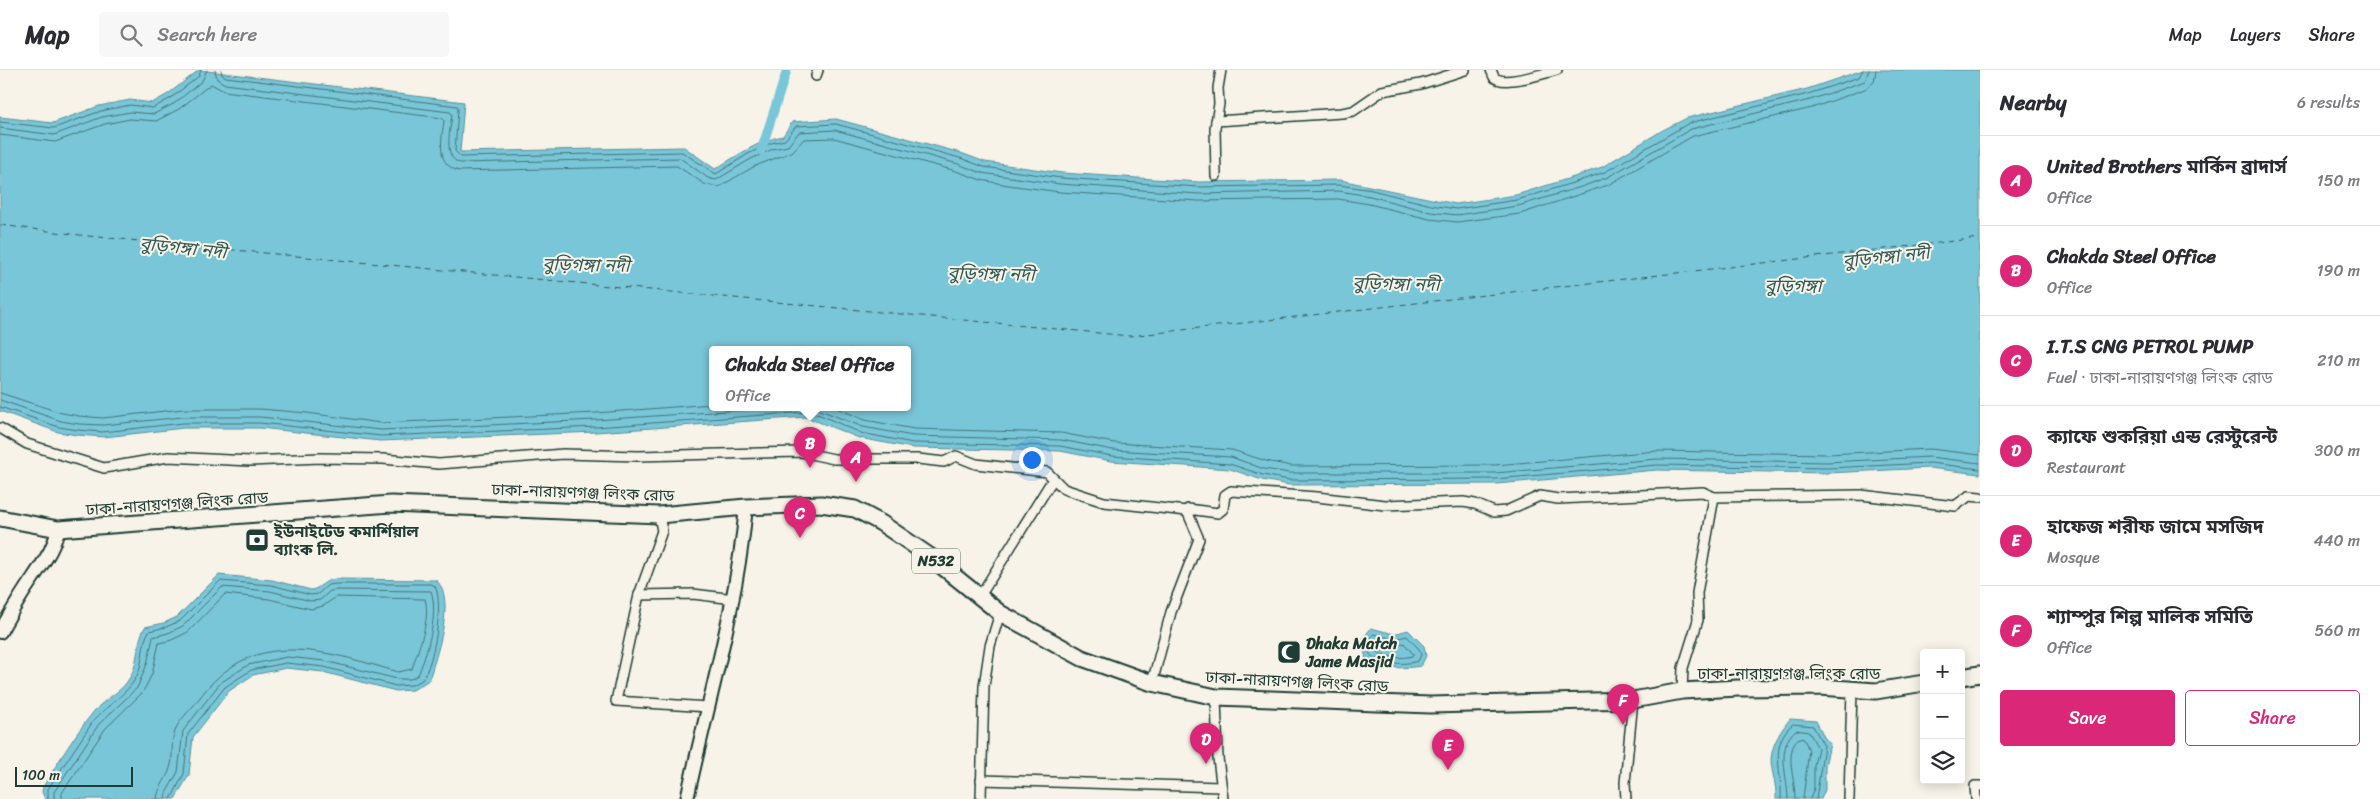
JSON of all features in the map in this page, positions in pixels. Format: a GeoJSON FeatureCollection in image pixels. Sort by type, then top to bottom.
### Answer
{"type":"FeatureCollection","features":[{"type":"Feature","properties":{"kind":"highway","name":"ঢাকা-নারায়ণগঞ্জ লিংক রোড"},"geometry":{"type":"LineString","coordinates":[[0,518],[58,529],[391,504],[660,515],[746,507],[821,504],[855,509],[881,523],[928,555],[1000,613],[1082,658],[1152,683],[1216,697],[1430,705],[1633,700],[1682,691],[1811,687],[1888,690],[1920,684]]}},
{"type":"Feature","properties":{"kind":"highway"},"geometry":{"type":"LineString","coordinates":[[1965,676],[1980,674]]}},
{"type":"Feature","properties":{"kind":"street"},"geometry":{"type":"LineString","coordinates":[[1216,176],[1216,121],[1222,70]]}},
{"type":"Feature","properties":{"kind":"street"},"geometry":{"type":"LineString","coordinates":[[1216,121],[1353,111],[1382,91],[1421,84],[1465,70]]}},
{"type":"Feature","properties":{"kind":"street"},"geometry":{"type":"LineString","coordinates":[[1491,70],[1494,78],[1510,81],[1557,70]]}},
{"type":"Feature","properties":{"kind":"street"},"geometry":{"type":"LineString","coordinates":[[0,428],[28,444],[104,468],[168,458],[250,461],[365,459],[439,464],[563,454],[638,456],[801,452],[834,459],[918,459],[944,462],[956,456],[976,464],[1047,472],[1064,489],[1104,502],[1187,512],[1188,509],[1218,513],[1223,509],[1225,495],[1231,491],[1308,496],[1385,505],[1463,502],[1475,504],[1494,512],[1506,511],[1540,496],[1558,499],[1703,492],[1714,497],[1861,495],[1956,506],[1969,496],[1980,497]]}},
{"type":"Feature","properties":{"kind":"street"},"geometry":{"type":"LineString","coordinates":[[980,596],[1054,479]]}},
{"type":"Feature","properties":{"kind":"street"},"geometry":{"type":"LineString","coordinates":[[1682,691],[1683,668],[1698,620],[1697,593],[1714,497]]}},
{"type":"Feature","properties":{"kind":"street"},"geometry":{"type":"LineString","coordinates":[[687,799],[734,599],[746,507]]}},
{"type":"Feature","properties":{"kind":"street"},"geometry":{"type":"LineString","coordinates":[[1152,683],[1171,612],[1199,539],[1187,512]]}},
{"type":"Feature","properties":{"kind":"street"},"geometry":{"type":"LineString","coordinates":[[660,515],[662,531],[639,595],[616,701],[708,707]]}},
{"type":"Feature","properties":{"kind":"street"},"geometry":{"type":"LineString","coordinates":[[0,632],[33,577],[46,561],[55,542],[58,529]]}},
{"type":"Feature","properties":{"kind":"street"},"geometry":{"type":"LineString","coordinates":[[639,595],[693,594],[734,599]]}},
{"type":"Feature","properties":{"kind":"street"},"geometry":{"type":"LineString","coordinates":[[981,799],[984,686],[990,646],[1000,613]]}},
{"type":"Feature","properties":{"kind":"street"},"geometry":{"type":"LineString","coordinates":[[1849,799],[1852,690]]}},
{"type":"Feature","properties":{"kind":"street"},"geometry":{"type":"LineString","coordinates":[[1216,697],[1218,758],[1223,799]]}},
{"type":"Feature","properties":{"kind":"street"},"geometry":{"type":"LineString","coordinates":[[1626,799],[1625,783],[1633,700]]}},
{"type":"Feature","properties":{"kind":"street"},"geometry":{"type":"LineString","coordinates":[[981,780],[1221,787]]}},
{"type":"Feature","properties":{"kind":"street"},"geometry":{"type":"LineString","coordinates":[[1976,799],[1975,786],[1980,786]]}},
{"type":"Feature","properties":{"kind":"water","name":"বুড়িগঙ্গা"},"geometry":{"type":"Polygon","coordinates":[[[199,70],[464,102],[460,152],[684,147],[715,169],[756,145],[783,136],[792,122],[836,119],[961,153],[985,162],[1062,173],[1199,182],[1340,180],[1456,204],[1516,195],[1577,176],[1602,167],[1663,130],[1687,118],[1807,89],[1863,70],[1980,70],[1980,474],[1929,468],[1828,473],[1657,470],[1496,484],[1289,485],[1262,480],[1230,469],[1111,461],[1060,451],[913,448],[859,438],[806,417],[596,432],[380,441],[260,428],[184,428],[104,437],[77,435],[58,432],[0,411],[0,117],[53,123],[99,106],[130,100],[152,103],[168,94],[199,70]]]}},
{"type":"Feature","properties":{"kind":"water"},"geometry":{"type":"Polygon","coordinates":[[[219,575],[272,580],[311,590],[335,579],[436,580],[442,589],[445,600],[445,614],[440,643],[429,680],[413,690],[396,691],[323,672],[286,668],[253,675],[229,691],[193,737],[189,775],[175,799],[45,799],[42,792],[43,787],[74,738],[95,710],[127,682],[134,668],[145,627],[164,623],[177,617],[219,575]]]}},
{"type":"Feature","properties":{"kind":"water"},"geometry":{"type":"Polygon","coordinates":[[[1371,628],[1394,634],[1408,630],[1424,646],[1426,656],[1421,666],[1393,667],[1379,665],[1366,659],[1362,640],[1371,628]]]}},
{"type":"Feature","properties":{"kind":"water"},"geometry":{"type":"Polygon","coordinates":[[[1790,719],[1816,721],[1830,744],[1825,766],[1825,790],[1821,799],[1776,799],[1771,764],[1772,753],[1783,728],[1790,719]]]}},
{"type":"Feature","properties":{"kind":"waterway"},"geometry":{"type":"LineString","coordinates":[[761,151],[787,70]]}},
{"type":"Feature","properties":{"kind":"ferry route"},"geometry":{"type":"LineString","coordinates":[[0,225],[88,236],[1130,336],[1980,238]]}},
{"type":"Feature","properties":{"kind":"place","name":"Chakda Steel Office"},"geometry":{"type":"Point","coordinates":[810,468]}},
{"type":"Feature","properties":{"kind":"place","name":"United Brothers মার্কিন ব্রাদার্স"},"geometry":{"type":"Point","coordinates":[856,482]}},
{"type":"Feature","properties":{"kind":"place","name":"I.T.S CNG PETROL PUMP"},"geometry":{"type":"Point","coordinates":[800,538]}},
{"type":"Feature","properties":{"kind":"place","name":"ইউনাইটেড কমার্শিয়াল ব্যাংক লি."},"geometry":{"type":"Point","coordinates":[257,540]}},
{"type":"Feature","properties":{"kind":"place","name":"Dhaka Match Jame Masjid"},"geometry":{"type":"Point","coordinates":[1289,652]}},
{"type":"Feature","properties":{"kind":"place","name":"শ্যাম্পুর শিল্প মালিক সমিতি"},"geometry":{"type":"Point","coordinates":[1623,725]}},
{"type":"Feature","properties":{"kind":"place","name":"ক্যাফে শুকরিয়া এন্ড রেস্টুরেন্ট"},"geometry":{"type":"Point","coordinates":[1206,764]}},
{"type":"Feature","properties":{"kind":"place","name":"হাফেজ শরীফ জামে মসজিদ"},"geometry":{"type":"Point","coordinates":[1448,770]}},
{"type":"Feature","properties":{"kind":"water label","name":"বুড়িগঙ্গা নদী"},"geometry":{"type":"Point","coordinates":[183,248]}},
{"type":"Feature","properties":{"kind":"water label","name":"বুড়িগঙ্গা নদী"},"geometry":{"type":"Point","coordinates":[1886,257]}},
{"type":"Feature","properties":{"kind":"water label","name":"বুড়িগঙ্গা নদী"},"geometry":{"type":"Point","coordinates":[586,265]}},
{"type":"Feature","properties":{"kind":"water label","name":"বুড়িগঙ্গা নদী"},"geometry":{"type":"Point","coordinates":[991,274]}},
{"type":"Feature","properties":{"kind":"water label","name":"বুড়িগঙ্গা নদী"},"geometry":{"type":"Point","coordinates":[1396,284]}}]}
